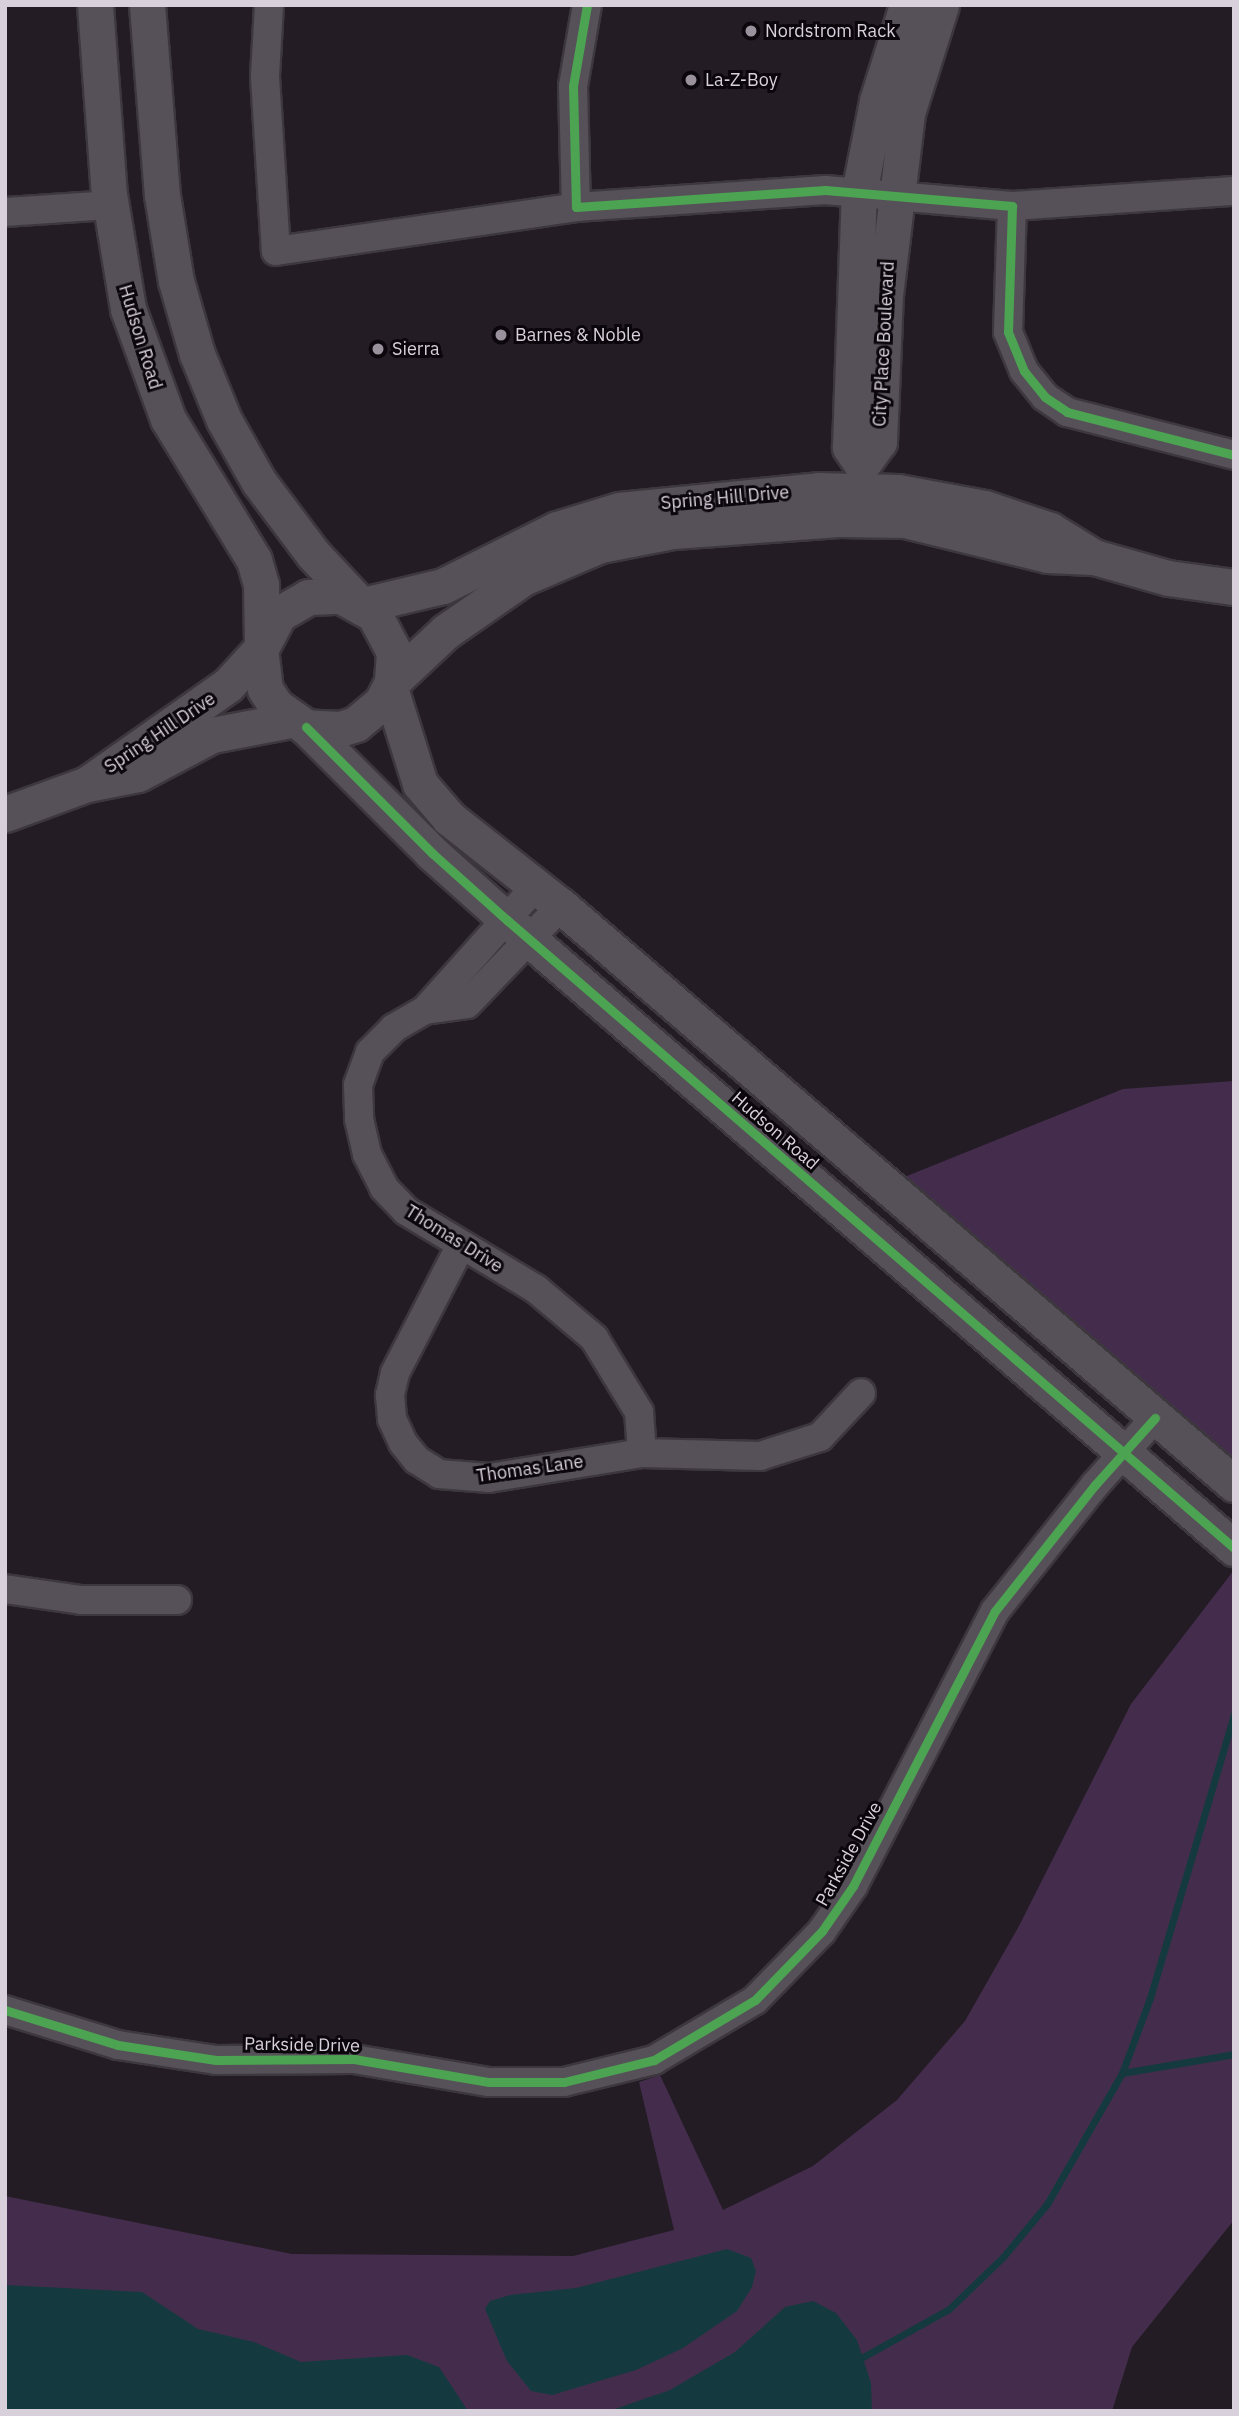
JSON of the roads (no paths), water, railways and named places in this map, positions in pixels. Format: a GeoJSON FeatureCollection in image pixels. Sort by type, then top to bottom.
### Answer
{"type":"FeatureCollection","features":[{"type":"Feature","properties":{"kind":"street","name":"Hudson Road"},"geometry":{"type":"LineString","coordinates":[[96,5],[110,205],[126,300],[153,385],[183,448],[245,542],[257,569],[261,647]]}},
{"type":"Feature","properties":{"kind":"street"},"geometry":{"type":"LineString","coordinates":[[135,5],[149,39]]}},
{"type":"Feature","properties":{"kind":"street"},"geometry":{"type":"LineString","coordinates":[[147,5],[162,195],[176,281],[197,354],[220,413],[259,482],[302,541],[360,603],[391,638],[391,685],[376,709],[356,724],[340,729],[299,723],[265,690],[261,647],[279,614],[308,597],[341,596],[360,603]]}},
{"type":"Feature","properties":{"kind":"street"},"geometry":{"type":"LineString","coordinates":[[269,5],[265,77],[276,251],[576,206],[825,190],[1013,206],[1234,191]]}},
{"type":"Feature","properties":{"kind":"street"},"geometry":{"type":"LineString","coordinates":[[576,206],[573,86],[587,5]]}},
{"type":"Feature","properties":{"kind":"street","name":"City Place Boulevard"},"geometry":{"type":"LineString","coordinates":[[861,492],[850,447],[859,193],[877,101],[907,5]]}},
{"type":"Feature","properties":{"kind":"street","name":"City Place Boulevard"},"geometry":{"type":"LineString","coordinates":[[861,492],[879,442],[894,196],[907,113],[941,5]]}},
{"type":"Feature","properties":{"kind":"street"},"geometry":{"type":"LineString","coordinates":[[5,212],[110,205]]}},
{"type":"Feature","properties":{"kind":"street"},"geometry":{"type":"LineString","coordinates":[[1013,206],[1008,332],[1024,371],[1045,397],[1067,412],[1234,455]]}},
{"type":"Feature","properties":{"kind":"street","name":"Spring Hill Drive"},"geometry":{"type":"LineString","coordinates":[[391,685],[445,632],[505,589],[581,552],[861,492]]}},
{"type":"Feature","properties":{"kind":"street","name":"Spring Hill Drive"},"geometry":{"type":"LineString","coordinates":[[360,603],[443,586],[551,531],[619,510],[686,500],[861,492],[905,520],[1047,555],[1094,556],[1168,578],[1234,587]]}},
{"type":"Feature","properties":{"kind":"street","name":"Spring Hill Drive"},"geometry":{"type":"LineString","coordinates":[[87,784],[128,751],[207,702],[261,647]]}},
{"type":"Feature","properties":{"kind":"street","name":"Hudson Road"},"geometry":{"type":"LineString","coordinates":[[391,685],[420,784],[467,834],[549,896],[1234,1484]]}},
{"type":"Feature","properties":{"kind":"street","name":"Hudson Road"},"geometry":{"type":"LineString","coordinates":[[299,723],[432,853],[519,930],[1234,1548]]}},
{"type":"Feature","properties":{"kind":"street","name":"Spring Hill Drive"},"geometry":{"type":"LineString","coordinates":[[5,814],[87,784],[138,774],[212,735],[299,723]]}},
{"type":"Feature","properties":{"kind":"street","name":"Thomas Drive"},"geometry":{"type":"LineString","coordinates":[[549,896],[519,930],[425,1010],[394,1028],[370,1052],[358,1085],[359,1119],[367,1154],[384,1188],[406,1212],[460,1247],[536,1289],[594,1338],[639,1412],[642,1453]]}},
{"type":"Feature","properties":{"kind":"street","name":"Thomas Lane"},"geometry":{"type":"LineString","coordinates":[[460,1247],[394,1373],[390,1395],[392,1419],[417,1460],[439,1474],[489,1478],[642,1453],[760,1456],[794,1448],[820,1437],[861,1393]]}},
{"type":"Feature","properties":{"kind":"street","name":"Parkside Drive"},"geometry":{"type":"LineString","coordinates":[[5,2010],[118,2045],[216,2060],[354,2059],[489,2082],[564,2082],[654,2060],[755,2000],[822,1931],[853,1886],[995,1611],[1124,1452],[1155,1418]]}},
{"type":"Feature","properties":{"kind":"street"},"geometry":{"type":"LineString","coordinates":[[5,1589],[81,1600],[177,1600]]}},
{"type":"Feature","properties":{"kind":"water"},"geometry":{"type":"Polygon","coordinates":[[[727,2249],[751,2258],[756,2271],[752,2287],[737,2311],[683,2348],[636,2370],[552,2395],[531,2391],[507,2361],[485,2309],[490,2301],[510,2295],[576,2288],[727,2249]]]}},
{"type":"Feature","properties":{"kind":"water"},"geometry":{"type":"Polygon","coordinates":[[[5,2285],[142,2292],[198,2329],[254,2342],[301,2362],[407,2355],[439,2367],[468,2411],[5,2411],[5,2285]]]}},
{"type":"Feature","properties":{"kind":"water"},"geometry":{"type":"Polygon","coordinates":[[[813,2301],[836,2313],[857,2340],[871,2383],[872,2411],[609,2411],[670,2390],[735,2352],[785,2307],[813,2301]]]}},
{"type":"Feature","properties":{"kind":"waterway"},"geometry":{"type":"LineString","coordinates":[[863,2357],[949,2309],[1003,2257],[1047,2204],[1122,2073],[1150,1998],[1234,1714]]}},
{"type":"Feature","properties":{"kind":"waterway"},"geometry":{"type":"LineString","coordinates":[[1122,2073],[1234,2054]]}},
{"type":"Feature","properties":{"kind":"place","name":"Nordstrom Rack"},"geometry":{"type":"Point","coordinates":[751,31]}},
{"type":"Feature","properties":{"kind":"place","name":"La-Z-Boy"},"geometry":{"type":"Point","coordinates":[691,80]}},
{"type":"Feature","properties":{"kind":"place","name":"Barnes & Noble"},"geometry":{"type":"Point","coordinates":[501,335]}},
{"type":"Feature","properties":{"kind":"place","name":"Sierra"},"geometry":{"type":"Point","coordinates":[378,349]}}]}
